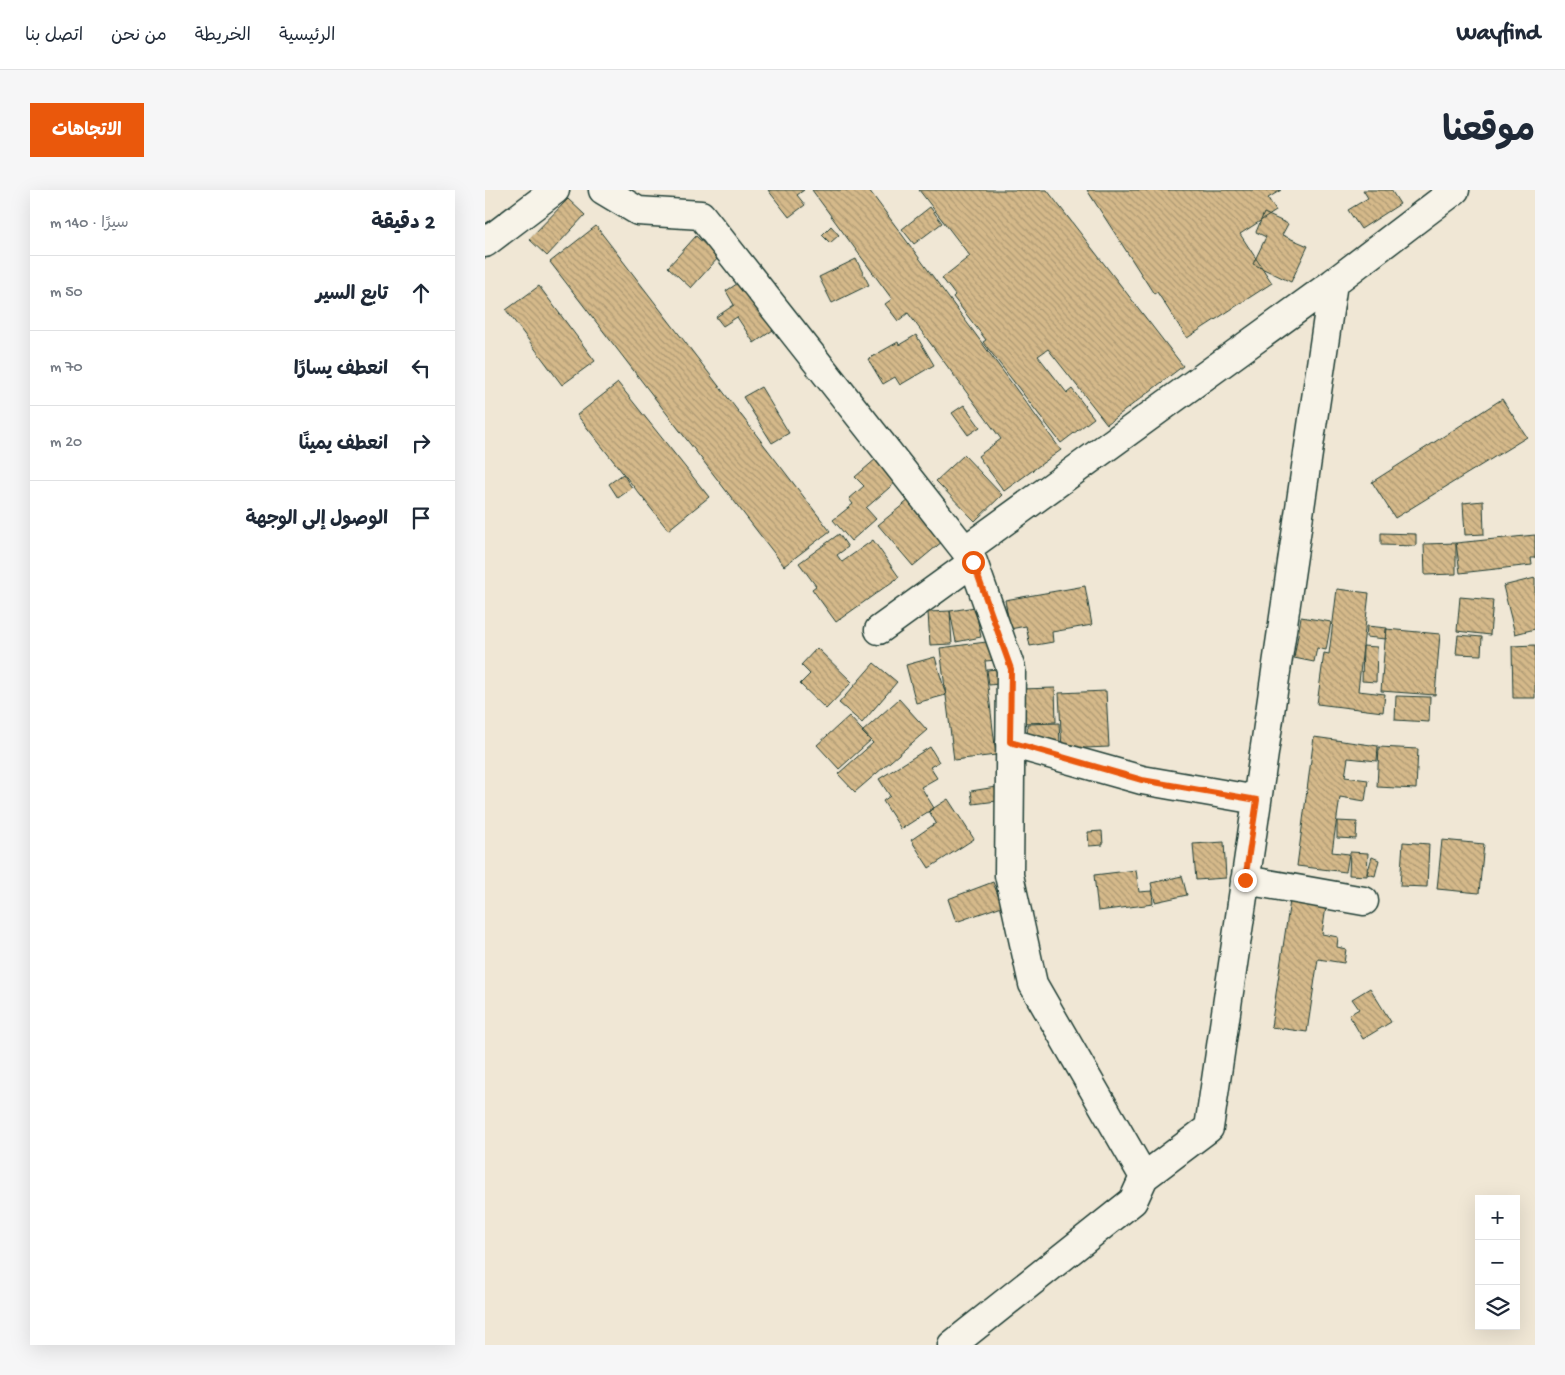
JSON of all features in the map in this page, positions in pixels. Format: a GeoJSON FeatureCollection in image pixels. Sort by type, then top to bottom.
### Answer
{"type":"FeatureCollection","features":[{"type":"Feature","properties":{"kind":"street"},"geometry":{"type":"LineString","coordinates":[[485,242],[555,190]]}},
{"type":"Feature","properties":{"kind":"street"},"geometry":{"type":"LineString","coordinates":[[603,190],[638,211],[701,215],[969,556],[1011,669],[1009,875],[1033,984],[1144,1177]]}},
{"type":"Feature","properties":{"kind":"street"},"geometry":{"type":"LineString","coordinates":[[879,630],[969,556],[1455,190]]}},
{"type":"Feature","properties":{"kind":"street"},"geometry":{"type":"LineString","coordinates":[[952,1345],[1133,1201],[1144,1177],[1209,1128],[1333,283]]}},
{"type":"Feature","properties":{"kind":"street"},"geometry":{"type":"LineString","coordinates":[[1010,742],[1142,780],[1257,800]]}},
{"type":"Feature","properties":{"kind":"street"},"geometry":{"type":"LineString","coordinates":[[1245,880],[1365,901]]}},
{"type":"Feature","properties":{"kind":"building"},"geometry":{"type":"Polygon","coordinates":[[[768,190],[804,190],[797,195],[805,205],[789,217],[768,190]]]}},
{"type":"Feature","properties":{"kind":"building"},"geometry":{"type":"Polygon","coordinates":[[[812,190],[869,190],[1061,450],[1004,491],[978,456],[1001,439],[908,313],[898,321],[885,304],[892,299],[812,190]]]}},
{"type":"Feature","properties":{"kind":"building"},"geometry":{"type":"Polygon","coordinates":[[[919,190],[1047,190],[1183,366],[1107,424],[1048,349],[1038,356],[1067,393],[1072,389],[1094,418],[1061,443],[983,342],[986,340],[953,297],[955,295],[942,278],[970,256],[919,190]]]}},
{"type":"Feature","properties":{"kind":"building"},"geometry":{"type":"Polygon","coordinates":[[[1087,190],[1281,190],[1268,198],[1276,211],[1240,234],[1272,283],[1187,338],[1157,292],[1154,294],[1087,190]]]}},
{"type":"Feature","properties":{"kind":"building"},"geometry":{"type":"Polygon","coordinates":[[[1363,190],[1391,190],[1400,204],[1361,229],[1348,210],[1368,198],[1363,190]]]}},
{"type":"Feature","properties":{"kind":"building"},"geometry":{"type":"Polygon","coordinates":[[[568,199],[585,215],[547,256],[529,239],[568,199]]]}},
{"type":"Feature","properties":{"kind":"building"},"geometry":{"type":"Polygon","coordinates":[[[930,207],[942,223],[914,244],[902,229],[930,207]]]}},
{"type":"Feature","properties":{"kind":"building"},"geometry":{"type":"Polygon","coordinates":[[[1264,213],[1288,224],[1282,235],[1308,246],[1291,282],[1253,264],[1266,237],[1256,232],[1264,213]]]}},
{"type":"Feature","properties":{"kind":"building"},"geometry":{"type":"Polygon","coordinates":[[[596,226],[830,531],[784,566],[550,262],[596,226]]]}},
{"type":"Feature","properties":{"kind":"building"},"geometry":{"type":"Polygon","coordinates":[[[831,226],[839,235],[830,243],[822,235],[831,226]]]}},
{"type":"Feature","properties":{"kind":"building"},"geometry":{"type":"Polygon","coordinates":[[[696,236],[719,257],[691,288],[668,267],[696,236]]]}},
{"type":"Feature","properties":{"kind":"building"},"geometry":{"type":"Polygon","coordinates":[[[856,259],[869,285],[832,303],[819,277],[856,259]]]}},
{"type":"Feature","properties":{"kind":"building"},"geometry":{"type":"Polygon","coordinates":[[[746,278],[779,326],[754,343],[737,317],[723,326],[716,317],[734,305],[726,291],[746,278]]]}},
{"type":"Feature","properties":{"kind":"building"},"geometry":{"type":"Polygon","coordinates":[[[539,286],[595,361],[562,385],[506,310],[539,286]]]}},
{"type":"Feature","properties":{"kind":"building"},"geometry":{"type":"Polygon","coordinates":[[[916,335],[934,365],[900,385],[895,377],[883,384],[868,359],[898,342],[899,345],[916,335]]]}},
{"type":"Feature","properties":{"kind":"building"},"geometry":{"type":"Polygon","coordinates":[[[618,383],[709,497],[668,530],[577,415],[618,383]]]}},
{"type":"Feature","properties":{"kind":"building"},"geometry":{"type":"Polygon","coordinates":[[[761,387],[789,433],[772,443],[743,397],[761,387]]]}},
{"type":"Feature","properties":{"kind":"building"},"geometry":{"type":"Polygon","coordinates":[[[1502,399],[1527,437],[1395,518],[1372,482],[1502,399]]]}},
{"type":"Feature","properties":{"kind":"building"},"geometry":{"type":"Polygon","coordinates":[[[964,405],[980,427],[968,435],[952,413],[964,405]]]}},
{"type":"Feature","properties":{"kind":"building"},"geometry":{"type":"Polygon","coordinates":[[[964,455],[1002,495],[975,521],[936,481],[964,455]]]}},
{"type":"Feature","properties":{"kind":"building"},"geometry":{"type":"Polygon","coordinates":[[[877,458],[897,481],[866,508],[876,519],[851,541],[833,520],[853,504],[849,499],[864,486],[855,477],[877,458]]]}},
{"type":"Feature","properties":{"kind":"building"},"geometry":{"type":"Polygon","coordinates":[[[623,474],[632,488],[618,498],[609,484],[623,474]]]}},
{"type":"Feature","properties":{"kind":"building"},"geometry":{"type":"Polygon","coordinates":[[[909,500],[943,541],[913,566],[878,525],[909,500]]]}},
{"type":"Feature","properties":{"kind":"building"},"geometry":{"type":"Polygon","coordinates":[[[1483,501],[1484,534],[1465,535],[1463,503],[1483,501]]]}},
{"type":"Feature","properties":{"kind":"building"},"geometry":{"type":"Polygon","coordinates":[[[1381,533],[1416,534],[1416,546],[1381,545],[1381,533]]]}},
{"type":"Feature","properties":{"kind":"building"},"geometry":{"type":"Polygon","coordinates":[[[839,534],[848,547],[837,555],[842,562],[873,540],[899,577],[836,622],[812,589],[816,586],[799,563],[839,534]]]}},
{"type":"Feature","properties":{"kind":"building"},"geometry":{"type":"Polygon","coordinates":[[[1535,535],[1535,558],[1531,558],[1532,565],[1460,573],[1456,543],[1535,535]]]}},
{"type":"Feature","properties":{"kind":"building"},"geometry":{"type":"Polygon","coordinates":[[[1456,543],[1456,574],[1425,575],[1424,544],[1456,543]]]}},
{"type":"Feature","properties":{"kind":"building"},"geometry":{"type":"Polygon","coordinates":[[[1535,578],[1535,629],[1515,634],[1503,586],[1535,578]]]}},
{"type":"Feature","properties":{"kind":"building"},"geometry":{"type":"Polygon","coordinates":[[[1085,586],[1092,625],[1052,632],[1053,642],[1030,646],[1026,626],[1010,629],[1005,600],[1085,586]]]}},
{"type":"Feature","properties":{"kind":"building"},"geometry":{"type":"Polygon","coordinates":[[[1337,589],[1369,593],[1358,691],[1385,694],[1383,712],[1317,704],[1324,653],[1329,654],[1337,589]]]}},
{"type":"Feature","properties":{"kind":"building"},"geometry":{"type":"Polygon","coordinates":[[[1460,597],[1493,600],[1490,635],[1457,631],[1460,597]]]}},
{"type":"Feature","properties":{"kind":"building"},"geometry":{"type":"Polygon","coordinates":[[[975,607],[981,637],[956,642],[950,611],[975,607]]]}},
{"type":"Feature","properties":{"kind":"building"},"geometry":{"type":"Polygon","coordinates":[[[950,611],[952,644],[930,645],[928,612],[950,611]]]}},
{"type":"Feature","properties":{"kind":"building"},"geometry":{"type":"Polygon","coordinates":[[[1301,617],[1331,622],[1326,650],[1317,648],[1314,662],[1294,658],[1301,617]]]}},
{"type":"Feature","properties":{"kind":"building"},"geometry":{"type":"Polygon","coordinates":[[[1367,626],[1387,628],[1386,639],[1366,637],[1367,626]]]}},
{"type":"Feature","properties":{"kind":"building"},"geometry":{"type":"Polygon","coordinates":[[[1386,629],[1440,634],[1435,695],[1381,691],[1386,629]]]}},
{"type":"Feature","properties":{"kind":"building"},"geometry":{"type":"Polygon","coordinates":[[[1458,635],[1482,637],[1481,655],[1456,654],[1458,635]]]}},
{"type":"Feature","properties":{"kind":"building"},"geometry":{"type":"Polygon","coordinates":[[[994,641],[997,660],[985,661],[996,755],[954,760],[940,648],[994,641]]]}},
{"type":"Feature","properties":{"kind":"building"},"geometry":{"type":"Polygon","coordinates":[[[1535,645],[1535,698],[1513,698],[1512,646],[1535,645]]]}},
{"type":"Feature","properties":{"kind":"building"},"geometry":{"type":"Polygon","coordinates":[[[1363,646],[1377,647],[1376,682],[1362,681],[1363,646]]]}},
{"type":"Feature","properties":{"kind":"building"},"geometry":{"type":"Polygon","coordinates":[[[817,648],[852,682],[826,709],[800,684],[810,674],[801,665],[817,648]]]}},
{"type":"Feature","properties":{"kind":"building"},"geometry":{"type":"Polygon","coordinates":[[[935,657],[946,695],[916,703],[906,665],[935,657]]]}},
{"type":"Feature","properties":{"kind":"building"},"geometry":{"type":"Polygon","coordinates":[[[874,663],[897,682],[862,723],[839,703],[874,663]]]}},
{"type":"Feature","properties":{"kind":"building"},"geometry":{"type":"Polygon","coordinates":[[[998,669],[999,684],[989,685],[987,670],[998,669]]]}},
{"type":"Feature","properties":{"kind":"building"},"geometry":{"type":"Polygon","coordinates":[[[1055,688],[1056,722],[1022,723],[1020,689],[1055,688]]]}},
{"type":"Feature","properties":{"kind":"building"},"geometry":{"type":"Polygon","coordinates":[[[1106,691],[1109,747],[1062,749],[1059,693],[1106,691]]]}},
{"type":"Feature","properties":{"kind":"building"},"geometry":{"type":"Polygon","coordinates":[[[1396,696],[1430,697],[1429,722],[1395,720],[1396,696]]]}},
{"type":"Feature","properties":{"kind":"building"},"geometry":{"type":"Polygon","coordinates":[[[899,699],[927,730],[855,792],[838,774],[873,743],[862,732],[899,699]]]}},
{"type":"Feature","properties":{"kind":"building"},"geometry":{"type":"Polygon","coordinates":[[[849,716],[871,740],[839,769],[817,745],[849,716]]]}},
{"type":"Feature","properties":{"kind":"building"},"geometry":{"type":"Polygon","coordinates":[[[1059,723],[1060,744],[1028,745],[1027,724],[1059,723]]]}},
{"type":"Feature","properties":{"kind":"building"},"geometry":{"type":"Polygon","coordinates":[[[1314,737],[1378,746],[1377,761],[1348,758],[1345,777],[1368,780],[1365,801],[1340,797],[1332,852],[1349,854],[1346,872],[1297,866],[1314,737]]]}},
{"type":"Feature","properties":{"kind":"building"},"geometry":{"type":"Polygon","coordinates":[[[930,747],[939,762],[930,767],[937,778],[921,787],[934,808],[901,829],[883,801],[890,796],[879,779],[930,747]]]}},
{"type":"Feature","properties":{"kind":"building"},"geometry":{"type":"Polygon","coordinates":[[[1379,747],[1418,749],[1416,789],[1377,787],[1379,747]]]}},
{"type":"Feature","properties":{"kind":"building"},"geometry":{"type":"Polygon","coordinates":[[[996,787],[997,801],[973,804],[971,791],[996,787]]]}},
{"type":"Feature","properties":{"kind":"building"},"geometry":{"type":"Polygon","coordinates":[[[948,799],[974,839],[929,868],[911,840],[936,823],[929,811],[948,799]]]}},
{"type":"Feature","properties":{"kind":"building"},"geometry":{"type":"Polygon","coordinates":[[[1337,821],[1357,822],[1356,839],[1337,838],[1337,821]]]}},
{"type":"Feature","properties":{"kind":"building"},"geometry":{"type":"Polygon","coordinates":[[[1102,831],[1103,845],[1089,846],[1088,832],[1102,831]]]}},
{"type":"Feature","properties":{"kind":"building"},"geometry":{"type":"Polygon","coordinates":[[[1442,840],[1484,844],[1479,893],[1437,889],[1442,840]]]}},
{"type":"Feature","properties":{"kind":"building"},"geometry":{"type":"Polygon","coordinates":[[[1224,842],[1226,878],[1196,880],[1193,844],[1224,842]]]}},
{"type":"Feature","properties":{"kind":"building"},"geometry":{"type":"Polygon","coordinates":[[[1403,842],[1429,844],[1427,887],[1400,886],[1403,842]]]}},
{"type":"Feature","properties":{"kind":"building"},"geometry":{"type":"Polygon","coordinates":[[[1350,852],[1368,853],[1367,876],[1349,875],[1350,852]]]}},
{"type":"Feature","properties":{"kind":"building"},"geometry":{"type":"Polygon","coordinates":[[[1372,857],[1379,860],[1375,876],[1367,874],[1372,857]]]}},
{"type":"Feature","properties":{"kind":"building"},"geometry":{"type":"Polygon","coordinates":[[[1136,870],[1139,892],[1152,891],[1153,904],[1098,911],[1094,875],[1136,870]]]}},
{"type":"Feature","properties":{"kind":"building"},"geometry":{"type":"Polygon","coordinates":[[[1182,876],[1187,895],[1155,902],[1151,883],[1182,876]]]}},
{"type":"Feature","properties":{"kind":"building"},"geometry":{"type":"Polygon","coordinates":[[[993,882],[1002,906],[956,922],[948,899],[993,882]]]}},
{"type":"Feature","properties":{"kind":"building"},"geometry":{"type":"Polygon","coordinates":[[[1291,894],[1327,900],[1322,934],[1338,937],[1337,947],[1346,949],[1344,963],[1318,959],[1307,1032],[1271,1027],[1291,894]]]}},
{"type":"Feature","properties":{"kind":"building"},"geometry":{"type":"Polygon","coordinates":[[[1370,988],[1391,1022],[1363,1039],[1349,1015],[1359,1009],[1352,999],[1370,988]]]}},
{"type":"Feature","properties":{"kind":"route"},"geometry":{"type":"LineString","coordinates":[[973,562],[1011,669],[1010,742],[1142,780],[1257,800],[1245,880]]}}]}
